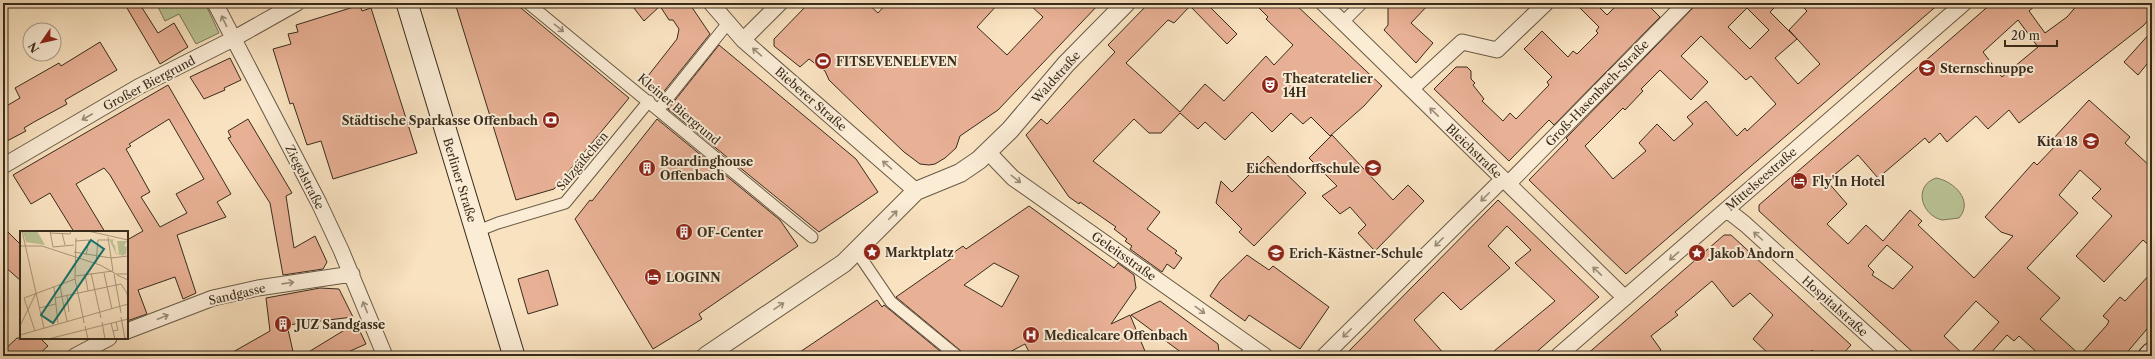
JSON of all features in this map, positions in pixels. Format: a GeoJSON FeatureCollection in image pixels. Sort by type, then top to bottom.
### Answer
{"type":"FeatureCollection","features":[{"type":"Feature","properties":{"kind":"main road","name":"Berliner Straße"},"geometry":{"type":"LineString","coordinates":[[407,3],[475,232],[514,356]]}},
{"type":"Feature","properties":{"kind":"street","name":"Ziegelstraße"},"geometry":{"type":"LineString","coordinates":[[215,3],[298,162],[352,274],[385,356]]}},
{"type":"Feature","properties":{"kind":"street","name":"Großer Biergrund"},"geometry":{"type":"LineString","coordinates":[[3,166],[138,87],[233,39],[297,3]]}},
{"type":"Feature","properties":{"kind":"street","name":"Kleiner Biergrund"},"geometry":{"type":"LineString","coordinates":[[528,3],[659,109],[812,237]]}},
{"type":"Feature","properties":{"kind":"street","name":"Bieberer Straße"},"geometry":{"type":"LineString","coordinates":[[711,3],[743,40],[916,190]]}},
{"type":"Feature","properties":{"kind":"street"},"geometry":{"type":"LineString","coordinates":[[743,40],[780,3]]}},
{"type":"Feature","properties":{"kind":"street","name":"Waldstraße"},"geometry":{"type":"LineString","coordinates":[[988,152],[1020,118],[1066,64],[1126,3]]}},
{"type":"Feature","properties":{"kind":"street","name":"Bleichstraße"},"geometry":{"type":"LineString","coordinates":[[1323,3],[1625,298]]}},
{"type":"Feature","properties":{"kind":"street"},"geometry":{"type":"LineString","coordinates":[[1343,22],[1362,3]]}},
{"type":"Feature","properties":{"kind":"street"},"geometry":{"type":"LineString","coordinates":[[1411,89],[1462,42],[1497,50],[1546,3]]}},
{"type":"Feature","properties":{"kind":"street","name":"Groß-Hasenbach-Straße"},"geometry":{"type":"LineString","coordinates":[[1324,356],[1506,181],[1686,3]]}},
{"type":"Feature","properties":{"kind":"street","name":"Mittelseestraße"},"geometry":{"type":"LineString","coordinates":[[1558,356],[1964,3]]}},
{"type":"Feature","properties":{"kind":"street"},"geometry":{"type":"LineString","coordinates":[[659,109],[728,23]]}},
{"type":"Feature","properties":{"kind":"street","name":"Salzgäßchen"},"geometry":{"type":"LineString","coordinates":[[475,232],[564,202],[649,101]]}},
{"type":"Feature","properties":{"kind":"street"},"geometry":{"type":"LineString","coordinates":[[706,356],[844,263],[916,190],[960,173],[988,152]]}},
{"type":"Feature","properties":{"kind":"street","name":"Geleitsstraße"},"geometry":{"type":"LineString","coordinates":[[988,152],[1012,178],[1254,353]]}},
{"type":"Feature","properties":{"kind":"street","name":"Hospitalstraße"},"geometry":{"type":"LineString","coordinates":[[1724,212],[1731,213],[1745,224],[1891,356]]}},
{"type":"Feature","properties":{"kind":"street"},"geometry":{"type":"LineString","coordinates":[[856,252],[891,302],[957,356]]}},
{"type":"Feature","properties":{"kind":"street","name":"Sandgasse"},"geometry":{"type":"LineString","coordinates":[[128,331],[214,298],[258,288],[352,274]]}},
{"type":"Feature","properties":{"kind":"street"},"geometry":{"type":"LineString","coordinates":[[75,356],[107,339]]}},
{"type":"Feature","properties":{"kind":"green space"},"geometry":{"type":"Polygon","coordinates":[[[162,3],[205,3],[219,33],[196,44],[179,14],[165,21],[157,5],[162,3]]]}},
{"type":"Feature","properties":{"kind":"green space"},"geometry":{"type":"Polygon","coordinates":[[[1936,178],[1949,183],[1960,193],[1964,205],[1963,212],[1959,218],[1942,220],[1935,217],[1925,207],[1922,200],[1924,187],[1936,178]]]}},
{"type":"Feature","properties":{"kind":"building"},"geometry":{"type":"Polygon","coordinates":[[[124,3],[139,3],[158,33],[174,23],[188,47],[160,64],[124,3]]]}},
{"type":"Feature","properties":{"kind":"building","name":"Städtische Sparkasse Offenbach"},"geometry":{"type":"Polygon","coordinates":[[[455,3],[515,3],[629,98],[554,189],[516,200],[455,3]]]}},
{"type":"Feature","properties":{"kind":"building"},"geometry":{"type":"Polygon","coordinates":[[[630,3],[689,3],[710,34],[661,95],[644,81],[677,39],[679,29],[673,20],[669,20],[660,6],[644,21],[630,3]]]}},
{"type":"Feature","properties":{"kind":"building"},"geometry":{"type":"Polygon","coordinates":[[[809,3],[867,3],[878,13],[887,3],[999,3],[977,27],[1007,55],[1043,17],[1028,3],[1100,3],[998,110],[960,136],[956,148],[945,158],[935,164],[929,165],[920,164],[904,152],[829,80],[825,71],[809,59],[800,67],[774,46],[774,39],[809,3]]]}},
{"type":"Feature","properties":{"kind":"building"},"geometry":{"type":"Polygon","coordinates":[[[1149,3],[1206,3],[1237,34],[1227,44],[1190,6],[1174,23],[1168,20],[1126,63],[1180,112],[1205,84],[1224,101],[1266,56],[1274,65],[1293,45],[1266,19],[1268,17],[1254,3],[1294,3],[1382,86],[1364,106],[1330,136],[1311,117],[1303,124],[1291,113],[1272,132],[1252,112],[1225,140],[1205,122],[1198,129],[1180,113],[1161,133],[1149,133],[1134,119],[1093,161],[1160,212],[1147,229],[1177,251],[1175,253],[1182,258],[1174,269],[1167,264],[1162,272],[1130,249],[1132,246],[1125,241],[1127,239],[1114,229],[1116,227],[1080,202],[1079,204],[1069,197],[1026,135],[1041,119],[1047,124],[1115,52],[1108,45],[1149,3]]]}},
{"type":"Feature","properties":{"kind":"building"},"geometry":{"type":"Polygon","coordinates":[[[1388,3],[1430,3],[1411,23],[1433,43],[1416,63],[1384,30],[1388,25],[1388,3]]]}},
{"type":"Feature","properties":{"kind":"building"},"geometry":{"type":"Polygon","coordinates":[[[1575,3],[1595,3],[1607,15],[1619,3],[1646,3],[1660,17],[1554,125],[1549,120],[1509,161],[1434,89],[1456,67],[1467,67],[1471,71],[1471,79],[1475,83],[1473,85],[1484,99],[1482,101],[1503,121],[1510,113],[1516,119],[1549,85],[1547,82],[1552,77],[1524,49],[1542,31],[1568,57],[1573,51],[1577,54],[1598,33],[1596,31],[1599,27],[1575,3]]]}},
{"type":"Feature","properties":{"kind":"building"},"geometry":{"type":"Polygon","coordinates":[[[1695,3],[1779,3],[1770,12],[1797,39],[1775,58],[1798,84],[1820,64],[1789,30],[1807,11],[1799,3],[1940,3],[1626,274],[1529,180],[1568,140],[1566,138],[1692,9],[1695,3]],[[1747,8],[1728,27],[1750,49],[1769,30],[1747,8]],[[1701,36],[1681,56],[1708,82],[1691,100],[1660,70],[1641,89],[1643,91],[1625,110],[1623,108],[1585,146],[1613,179],[1646,151],[1639,143],[1657,124],[1674,141],[1693,124],[1687,117],[1706,101],[1737,136],[1745,128],[1747,131],[1776,104],[1751,76],[1746,80],[1701,36]]]}},
{"type":"Feature","properties":{"kind":"building"},"geometry":{"type":"Polygon","coordinates":[[[1992,3],[2038,3],[2029,11],[2045,33],[2067,17],[2079,3],[2152,3],[2152,16],[2143,26],[2019,123],[2009,110],[1988,129],[1976,116],[1947,142],[1940,133],[1929,143],[1925,138],[1878,178],[1858,155],[1827,181],[1847,204],[1827,224],[1848,244],[1866,225],[1883,241],[1910,210],[1922,221],[1918,225],[1974,278],[2013,236],[2001,232],[1985,217],[2034,162],[2037,165],[2058,143],[2053,139],[2089,100],[2130,137],[2125,143],[2152,168],[2152,248],[2143,240],[2104,282],[2076,256],[2112,216],[2092,198],[2101,189],[2080,170],[2059,195],[2078,213],[2027,268],[2060,298],[2040,319],[2080,355],[2107,325],[2109,321],[2103,316],[2120,297],[2125,301],[2152,272],[2152,323],[2124,356],[2041,356],[2019,336],[2014,341],[2007,335],[1988,356],[1968,356],[1999,322],[1976,301],[1944,336],[1965,356],[1917,356],[1759,211],[1759,205],[1992,3]],[[2018,20],[1983,52],[2002,77],[2038,47],[2018,20]],[[1887,245],[1868,266],[1874,272],[1872,275],[1893,289],[1913,267],[1887,245]]]}},
{"type":"Feature","properties":{"kind":"building"},"geometry":{"type":"Polygon","coordinates":[[[360,5],[362,11],[371,8],[417,153],[333,179],[321,141],[307,145],[293,103],[290,104],[273,49],[291,44],[288,34],[298,32],[296,25],[360,5]]]}},
{"type":"Feature","properties":{"kind":"building"},"geometry":{"type":"Polygon","coordinates":[[[2152,31],[2152,58],[2138,75],[2124,62],[2152,31]]]}},
{"type":"Feature","properties":{"kind":"building"},"geometry":{"type":"Polygon","coordinates":[[[100,42],[117,70],[65,100],[67,104],[24,128],[26,131],[7,141],[3,133],[3,108],[20,98],[15,88],[59,63],[61,66],[100,42]]]}},
{"type":"Feature","properties":{"kind":"building"},"geometry":{"type":"Polygon","coordinates":[[[719,45],[856,159],[878,192],[819,232],[668,109],[719,45]]]}},
{"type":"Feature","properties":{"kind":"building"},"geometry":{"type":"Polygon","coordinates":[[[230,58],[241,80],[224,88],[225,90],[204,99],[190,77],[230,58]]]}},
{"type":"Feature","properties":{"kind":"building"},"geometry":{"type":"Polygon","coordinates":[[[168,85],[231,194],[217,202],[226,217],[177,235],[196,293],[183,299],[175,277],[138,290],[147,314],[128,321],[128,239],[143,231],[110,175],[104,168],[76,184],[104,231],[73,231],[50,193],[31,204],[13,175],[168,85]],[[169,119],[129,144],[131,146],[126,149],[150,192],[141,197],[160,227],[187,213],[176,194],[204,179],[169,119]]]}},
{"type":"Feature","properties":{"kind":"building"},"geometry":{"type":"Polygon","coordinates":[[[248,119],[292,193],[286,196],[294,248],[315,236],[327,262],[323,269],[283,275],[270,203],[228,138],[231,137],[228,131],[248,119]]]}},
{"type":"Feature","properties":{"kind":"building"},"geometry":{"type":"Polygon","coordinates":[[[657,119],[780,220],[798,246],[699,314],[702,319],[653,349],[575,219],[590,200],[592,201],[657,119]]]}},
{"type":"Feature","properties":{"kind":"building"},"geometry":{"type":"Polygon","coordinates":[[[1332,135],[1393,200],[1408,185],[1424,201],[1375,251],[1358,233],[1366,225],[1350,207],[1340,214],[1322,196],[1337,186],[1309,158],[1332,135]]]}},
{"type":"Feature","properties":{"kind":"building"},"geometry":{"type":"Polygon","coordinates":[[[1268,156],[1306,193],[1254,246],[1239,232],[1242,229],[1216,203],[1221,181],[1232,192],[1268,156]]]}},
{"type":"Feature","properties":{"kind":"building"},"geometry":{"type":"Polygon","coordinates":[[[1498,200],[1599,297],[1532,356],[1488,356],[1555,301],[1515,263],[1531,250],[1507,226],[1488,246],[1510,268],[1461,310],[1443,292],[1414,320],[1446,356],[1344,356],[1498,200]]]}},
{"type":"Feature","properties":{"kind":"building"},"geometry":{"type":"Polygon","coordinates":[[[1029,206],[1114,268],[1118,263],[1134,275],[1136,288],[1111,324],[1130,315],[1147,356],[1031,356],[1025,344],[1002,356],[964,356],[961,351],[896,297],[952,258],[950,255],[963,246],[966,249],[1029,206]],[[994,263],[964,285],[1002,307],[1019,276],[994,263]]]}},
{"type":"Feature","properties":{"kind":"building"},"geometry":{"type":"Polygon","coordinates":[[[3,227],[20,244],[20,280],[3,265],[3,227]]]}},
{"type":"Feature","properties":{"kind":"building"},"geometry":{"type":"Polygon","coordinates":[[[1724,235],[1731,235],[1851,345],[1841,356],[1819,356],[1812,350],[1807,356],[1771,356],[1753,339],[1773,315],[1750,293],[1733,307],[1712,281],[1675,312],[1678,315],[1651,336],[1661,350],[1654,356],[1585,356],[1724,235]]]}},
{"type":"Feature","properties":{"kind":"building"},"geometry":{"type":"Polygon","coordinates":[[[1247,255],[1269,270],[1273,266],[1329,307],[1300,349],[1249,315],[1245,321],[1210,296],[1220,281],[1247,255]]]}},
{"type":"Feature","properties":{"kind":"building"},"geometry":{"type":"Polygon","coordinates":[[[548,270],[558,305],[528,314],[518,279],[548,270]]]}},
{"type":"Feature","properties":{"kind":"building"},"geometry":{"type":"Polygon","coordinates":[[[320,288],[339,289],[353,317],[287,325],[294,356],[226,356],[270,331],[266,298],[320,288]]]}},
{"type":"Feature","properties":{"kind":"building"},"geometry":{"type":"Polygon","coordinates":[[[877,300],[882,307],[884,305],[946,356],[794,356],[877,300]]]}},
{"type":"Feature","properties":{"kind":"building"},"geometry":{"type":"Polygon","coordinates":[[[1160,301],[1218,344],[1219,352],[1215,356],[1186,356],[1131,315],[1160,301]]]}},
{"type":"Feature","properties":{"kind":"building"},"geometry":{"type":"Polygon","coordinates":[[[356,323],[366,344],[339,356],[302,356],[356,323]]]}},
{"type":"Feature","properties":{"kind":"building"},"geometry":{"type":"Polygon","coordinates":[[[17,338],[41,339],[48,346],[37,356],[3,356],[3,351],[17,338]]]}},
{"type":"Feature","properties":{"kind":"place","name":"FITSEVENELEVEN"},"geometry":{"type":"Point","coordinates":[823,61]}},
{"type":"Feature","properties":{"kind":"place","name":"Sternschnuppe"},"geometry":{"type":"Point","coordinates":[1927,68]}},
{"type":"Feature","properties":{"kind":"place","name":"Theateratelier 14H"},"geometry":{"type":"Point","coordinates":[1270,85]}},
{"type":"Feature","properties":{"kind":"place","name":"Städtische Sparkasse Offenbach"},"geometry":{"type":"Point","coordinates":[551,120]}},
{"type":"Feature","properties":{"kind":"place","name":"Kita 18"},"geometry":{"type":"Point","coordinates":[2091,141]}},
{"type":"Feature","properties":{"kind":"place","name":"Boardinghouse Offenbach"},"geometry":{"type":"Point","coordinates":[647,168]}},
{"type":"Feature","properties":{"kind":"place","name":"Eichendorffschule"},"geometry":{"type":"Point","coordinates":[1373,168]}},
{"type":"Feature","properties":{"kind":"place","name":"Fly'In Hotel"},"geometry":{"type":"Point","coordinates":[1799,181]}},
{"type":"Feature","properties":{"kind":"place","name":"OF-Center"},"geometry":{"type":"Point","coordinates":[684,232]}},
{"type":"Feature","properties":{"kind":"place","name":"Marktplatz"},"geometry":{"type":"Point","coordinates":[872,252]}},
{"type":"Feature","properties":{"kind":"place","name":"Erich-Kästner-Schule"},"geometry":{"type":"Point","coordinates":[1276,253]}},
{"type":"Feature","properties":{"kind":"place","name":"Jakob Andorn"},"geometry":{"type":"Point","coordinates":[1697,253]}},
{"type":"Feature","properties":{"kind":"place","name":"LOGINN"},"geometry":{"type":"Point","coordinates":[653,277]}},
{"type":"Feature","properties":{"kind":"place","name":"JUZ Sandgasse"},"geometry":{"type":"Point","coordinates":[283,324]}},
{"type":"Feature","properties":{"kind":"place","name":"Medicalcare Offenbach"},"geometry":{"type":"Point","coordinates":[1031,335]}}]}
